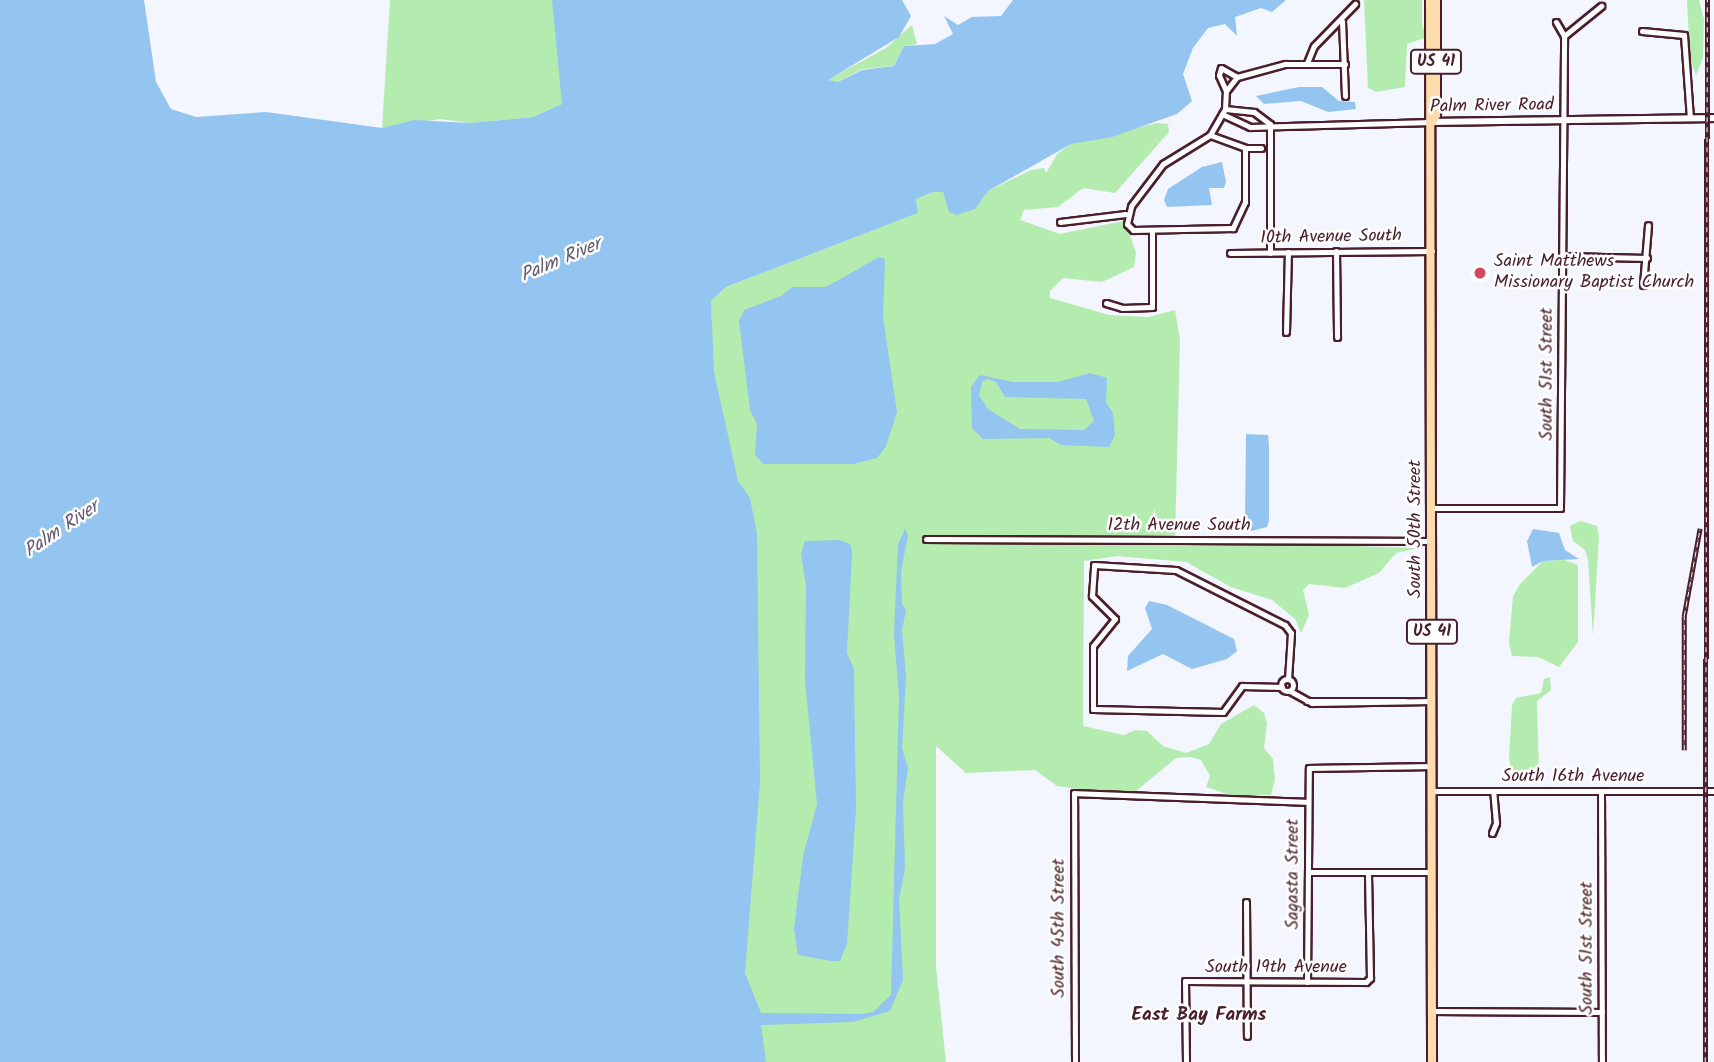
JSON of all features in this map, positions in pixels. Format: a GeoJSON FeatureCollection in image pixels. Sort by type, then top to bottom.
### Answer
{"type":"FeatureCollection","features":[{"type":"Feature","properties":{"kind":"main road","name":"South 50th Street"},"geometry":{"type":"LineString","coordinates":[[1430,0],[1428,115],[1432,122],[1432,1062]]}},
{"type":"Feature","properties":{"kind":"main road","name":"South 50th Street"},"geometry":{"type":"LineString","coordinates":[[1432,122],[1436,115],[1436,0]]}},
{"type":"Feature","properties":{"kind":"street"},"geometry":{"type":"LineString","coordinates":[[1307,64],[1314,46],[1342,21],[1355,4]]}},
{"type":"Feature","properties":{"kind":"street"},"geometry":{"type":"LineString","coordinates":[[1556,22],[1564,36],[1601,6]]}},
{"type":"Feature","properties":{"kind":"street"},"geometry":{"type":"LineString","coordinates":[[1342,21],[1345,96]]}},
{"type":"Feature","properties":{"kind":"street"},"geometry":{"type":"LineString","coordinates":[[1642,31],[1684,35],[1690,118]]}},
{"type":"Feature","properties":{"kind":"street","name":"South 51st Street"},"geometry":{"type":"LineString","coordinates":[[1432,509],[1560,508],[1564,36]]}},
{"type":"Feature","properties":{"kind":"street"},"geometry":{"type":"LineString","coordinates":[[1060,222],[1126,214],[1163,164],[1210,135],[1223,112],[1226,90],[1237,77],[1285,64],[1345,64]]}},
{"type":"Feature","properties":{"kind":"street"},"geometry":{"type":"LineString","coordinates":[[1226,90],[1219,75],[1221,68],[1237,77]]}},
{"type":"Feature","properties":{"kind":"street","name":"Palm River Road"},"geometry":{"type":"LineString","coordinates":[[1223,112],[1254,112],[1270,124]]}},
{"type":"Feature","properties":{"kind":"street","name":"Palm River Road"},"geometry":{"type":"LineString","coordinates":[[1223,112],[1250,127],[1270,124],[1714,118]]}},
{"type":"Feature","properties":{"kind":"street"},"geometry":{"type":"LineString","coordinates":[[1237,121],[1240,113]]}},
{"type":"Feature","properties":{"kind":"street"},"geometry":{"type":"LineString","coordinates":[[1270,124],[1270,253]]}},
{"type":"Feature","properties":{"kind":"street"},"geometry":{"type":"LineString","coordinates":[[1210,135],[1245,148],[1261,148]]}},
{"type":"Feature","properties":{"kind":"street"},"geometry":{"type":"LineString","coordinates":[[1126,214],[1130,228],[1233,228],[1245,202],[1245,148]]}},
{"type":"Feature","properties":{"kind":"street"},"geometry":{"type":"LineString","coordinates":[[1643,285],[1648,225]]}},
{"type":"Feature","properties":{"kind":"street"},"geometry":{"type":"LineString","coordinates":[[1106,303],[1122,308],[1152,307],[1152,230]]}},
{"type":"Feature","properties":{"kind":"street"},"geometry":{"type":"LineString","coordinates":[[1336,251],[1337,337]]}},
{"type":"Feature","properties":{"kind":"street","name":"10th Avenue South"},"geometry":{"type":"LineString","coordinates":[[1230,253],[1432,251]]}},
{"type":"Feature","properties":{"kind":"street"},"geometry":{"type":"LineString","coordinates":[[1286,332],[1288,252]]}},
{"type":"Feature","properties":{"kind":"street"},"geometry":{"type":"LineString","coordinates":[[1563,256],[1647,258]]}},
{"type":"Feature","properties":{"kind":"street","name":"12th Avenue South"},"geometry":{"type":"LineString","coordinates":[[926,539],[1432,541]]}},
{"type":"Feature","properties":{"kind":"street"},"geometry":{"type":"LineString","coordinates":[[1282,687],[1288,679],[1291,633],[1285,625],[1177,570],[1098,564],[1091,570],[1092,596],[1115,619],[1111,629],[1093,646],[1093,709],[1223,712],[1242,685],[1282,687],[1307,701],[1432,701]]}},
{"type":"Feature","properties":{"kind":"street"},"geometry":{"type":"LineString","coordinates":[[1288,679],[1294,684],[1290,691]]}},
{"type":"Feature","properties":{"kind":"street","name":"Sagasta Street"},"geometry":{"type":"LineString","coordinates":[[1307,982],[1310,766],[1432,766]]}},
{"type":"Feature","properties":{"kind":"street","name":"South 16th Avenue"},"geometry":{"type":"LineString","coordinates":[[1432,791],[1714,791]]}},
{"type":"Feature","properties":{"kind":"street"},"geometry":{"type":"LineString","coordinates":[[1492,833],[1496,823],[1493,791]]}},
{"type":"Feature","properties":{"kind":"street","name":"South 51st Street"},"geometry":{"type":"LineString","coordinates":[[1601,791],[1602,1062]]}},
{"type":"Feature","properties":{"kind":"street","name":"South 45th Street"},"geometry":{"type":"LineString","coordinates":[[1075,1062],[1074,793],[1308,802]]}},
{"type":"Feature","properties":{"kind":"street"},"geometry":{"type":"LineString","coordinates":[[1308,872],[1432,872]]}},
{"type":"Feature","properties":{"kind":"street","name":"South 19th Avenue"},"geometry":{"type":"LineString","coordinates":[[1186,1062],[1185,981],[1366,982],[1370,978],[1368,872]]}},
{"type":"Feature","properties":{"kind":"street"},"geometry":{"type":"LineString","coordinates":[[1246,902],[1247,1036]]}},
{"type":"Feature","properties":{"kind":"street"},"geometry":{"type":"LineString","coordinates":[[1432,1011],[1602,1012]]}},
{"type":"Feature","properties":{"kind":"green space"},"geometry":{"type":"Polygon","coordinates":[[[390,0],[569,0],[573,54],[562,104],[533,117],[470,123],[440,119],[382,128],[390,0]]]}},
{"type":"Feature","properties":{"kind":"green space"},"geometry":{"type":"Polygon","coordinates":[[[1364,0],[1422,0],[1422,25],[1427,37],[1407,44],[1405,87],[1376,92],[1368,88],[1364,0]]]}},
{"type":"Feature","properties":{"kind":"green space"},"geometry":{"type":"Polygon","coordinates":[[[1687,0],[1699,0],[1704,19],[1703,58],[1696,75],[1690,59],[1687,0]]]}},
{"type":"Feature","properties":{"kind":"green space"},"geometry":{"type":"Polygon","coordinates":[[[912,25],[917,44],[904,46],[894,66],[862,69],[838,82],[827,80],[886,48],[912,25]]]}},
{"type":"Feature","properties":{"kind":"green space"},"geometry":{"type":"Polygon","coordinates":[[[1157,123],[1168,124],[1169,132],[1115,193],[1083,188],[1058,207],[1024,210],[1020,220],[1060,234],[1123,221],[1129,232],[1136,253],[1134,267],[1102,282],[1063,278],[1050,291],[1050,298],[1109,315],[1148,317],[1175,310],[1180,340],[1175,540],[1418,548],[1396,553],[1379,573],[1345,588],[1309,584],[1303,590],[1309,615],[1301,633],[1295,619],[1272,600],[1231,587],[1186,562],[1117,556],[1084,561],[1083,726],[1124,735],[1135,730],[1147,731],[1163,746],[1186,753],[1209,744],[1221,724],[1254,705],[1264,713],[1267,724],[1264,748],[1273,759],[1275,779],[1271,795],[1233,796],[1206,787],[1210,776],[1201,760],[1191,757],[1176,758],[1136,791],[1092,791],[1057,786],[1035,770],[966,773],[936,746],[936,967],[946,1062],[732,1062],[711,301],[726,287],[918,213],[916,199],[933,192],[943,192],[957,215],[974,209],[988,191],[1031,170],[1044,168],[1046,173],[1058,153],[1071,144],[1157,123]]]}},
{"type":"Feature","properties":{"kind":"green space"},"geometry":{"type":"Polygon","coordinates":[[[1580,521],[1597,526],[1599,536],[1593,636],[1588,560],[1585,550],[1573,541],[1570,526],[1580,521]]]}},
{"type":"Feature","properties":{"kind":"green space"},"geometry":{"type":"Polygon","coordinates":[[[1565,560],[1578,565],[1578,642],[1559,667],[1538,657],[1512,656],[1509,643],[1513,596],[1520,584],[1543,561],[1565,560]]]}},
{"type":"Feature","properties":{"kind":"green space"},"geometry":{"type":"Polygon","coordinates":[[[1550,677],[1551,690],[1537,701],[1539,773],[1536,779],[1513,778],[1509,758],[1512,705],[1516,698],[1541,693],[1544,679],[1550,677]]]}},
{"type":"Feature","properties":{"kind":"water","name":"Palm River"},"geometry":{"type":"Polygon","coordinates":[[[0,0],[144,0],[156,82],[171,109],[196,117],[266,112],[382,128],[414,120],[470,123],[533,117],[562,104],[552,0],[902,0],[911,16],[899,37],[828,80],[838,82],[862,70],[894,66],[904,46],[935,44],[953,34],[944,16],[958,25],[972,17],[1001,16],[1013,0],[1286,0],[1272,12],[1261,8],[1235,17],[1237,36],[1225,24],[1208,28],[1193,48],[1183,74],[1192,101],[1177,114],[1112,137],[1071,144],[988,191],[975,209],[957,215],[949,212],[943,192],[933,192],[916,199],[918,213],[726,287],[711,301],[714,372],[738,481],[750,498],[757,534],[760,782],[745,973],[761,1013],[863,1014],[873,1012],[891,995],[899,697],[894,634],[898,545],[905,529],[908,535],[901,572],[902,604],[906,610],[902,630],[906,677],[902,748],[908,768],[903,802],[905,868],[899,900],[903,980],[890,1011],[853,1022],[761,1025],[766,1062],[0,1062],[0,0]]]}},
{"type":"Feature","properties":{"kind":"water"},"geometry":{"type":"Polygon","coordinates":[[[1299,87],[1322,87],[1339,101],[1355,102],[1356,109],[1328,112],[1301,101],[1264,104],[1256,96],[1299,87]]]}},
{"type":"Feature","properties":{"kind":"water"},"geometry":{"type":"Polygon","coordinates":[[[1222,162],[1226,182],[1224,188],[1209,188],[1212,205],[1167,207],[1164,200],[1168,189],[1202,167],[1222,162]]]}},
{"type":"Feature","properties":{"kind":"water"},"geometry":{"type":"Polygon","coordinates":[[[879,257],[885,259],[883,317],[897,412],[886,446],[877,458],[853,464],[763,464],[755,455],[757,424],[750,410],[739,321],[744,310],[781,296],[792,287],[826,287],[879,257]]]}},
{"type":"Feature","properties":{"kind":"water"},"geometry":{"type":"Polygon","coordinates":[[[1090,373],[1107,378],[1106,402],[1113,413],[1115,435],[1109,447],[1061,445],[1049,438],[983,439],[972,428],[971,387],[980,375],[1013,382],[1058,382],[1090,373]],[[987,379],[982,382],[979,395],[988,409],[1020,429],[1084,430],[1094,421],[1086,399],[1005,397],[996,382],[987,379]]]}},
{"type":"Feature","properties":{"kind":"water"},"geometry":{"type":"Polygon","coordinates":[[[1246,434],[1268,435],[1269,445],[1269,520],[1267,527],[1251,531],[1245,521],[1246,434]]]}},
{"type":"Feature","properties":{"kind":"water"},"geometry":{"type":"Polygon","coordinates":[[[1533,529],[1559,533],[1565,550],[1579,559],[1543,561],[1532,567],[1527,541],[1533,529]]]}},
{"type":"Feature","properties":{"kind":"water"},"geometry":{"type":"Polygon","coordinates":[[[839,540],[850,544],[852,552],[847,653],[854,669],[856,809],[847,944],[840,961],[831,961],[798,955],[794,929],[803,856],[817,804],[805,680],[806,586],[801,554],[805,541],[839,540]]]}},
{"type":"Feature","properties":{"kind":"water"},"geometry":{"type":"Polygon","coordinates":[[[1149,601],[1167,605],[1234,639],[1237,651],[1227,659],[1192,669],[1163,654],[1127,671],[1128,656],[1152,629],[1145,608],[1149,601]]]}},
{"type":"Feature","properties":{"kind":"railway"},"geometry":{"type":"LineString","coordinates":[[1705,1062],[1707,0]]}},
{"type":"Feature","properties":{"kind":"railway"},"geometry":{"type":"LineString","coordinates":[[1684,750],[1684,616],[1700,528]]}},
{"type":"Feature","properties":{"kind":"place","name":"Saint Matthews Missionary Baptist Church"},"geometry":{"type":"Point","coordinates":[1480,273]}},
{"type":"Feature","properties":{"kind":"district","name":"East Bay Farms"},"geometry":{"type":"Point","coordinates":[1199,1016]}}]}
